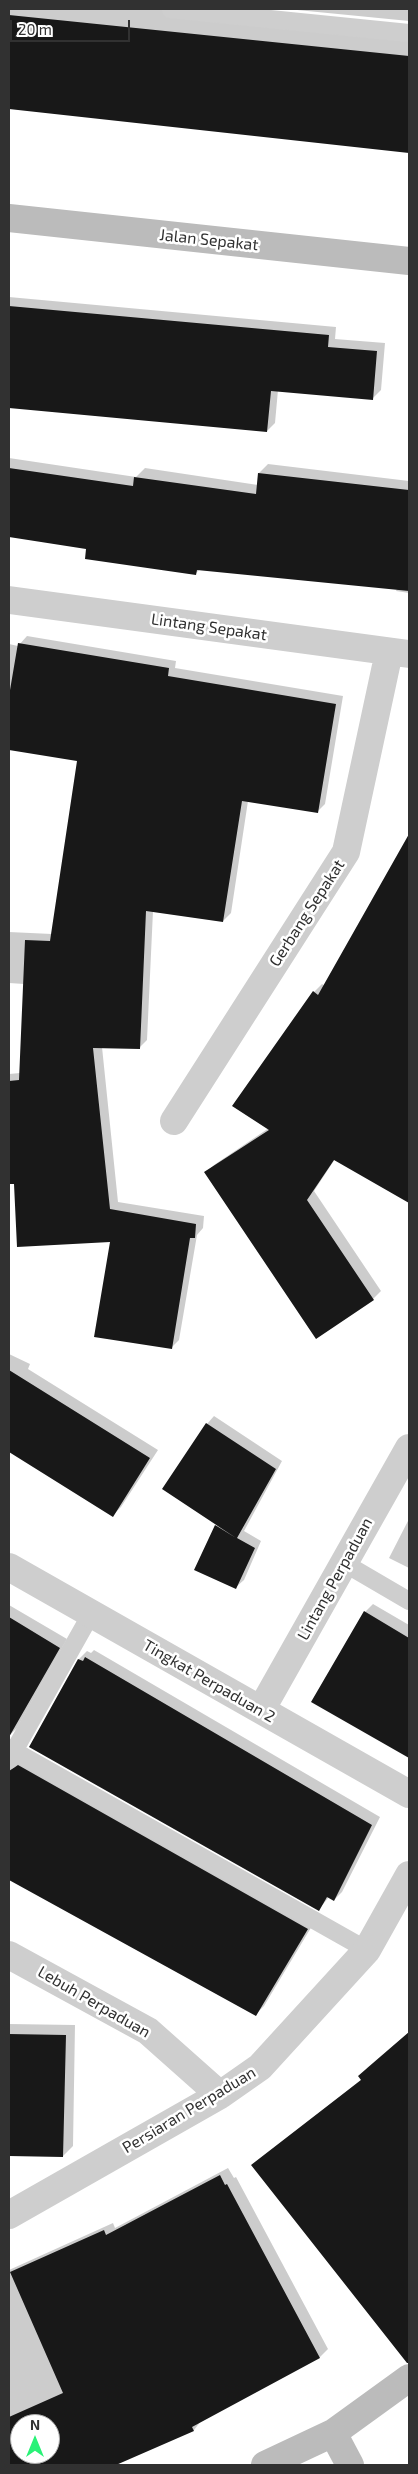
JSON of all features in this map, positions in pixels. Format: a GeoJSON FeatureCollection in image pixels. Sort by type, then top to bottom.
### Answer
{"type":"FeatureCollection","features":[{"type":"Feature","properties":{"kind":"street","name":"Jalan Sepakat"},"geometry":{"type":"LineString","coordinates":[[9,218],[409,261]]}},
{"type":"Feature","properties":{"kind":"street","name":"Lintang Sepakat"},"geometry":{"type":"LineString","coordinates":[[9,600],[399,653]]}},
{"type":"Feature","properties":{"kind":"street","name":"Gerbang Sepakat"},"geometry":{"type":"LineString","coordinates":[[174,1121],[346,852],[399,653]]}},
{"type":"Feature","properties":{"kind":"street","name":"Lintang Perpaduan"},"geometry":{"type":"LineString","coordinates":[[261,1710],[409,1448]]}},
{"type":"Feature","properties":{"kind":"street","name":"Tingkat Perpaduan 2"},"geometry":{"type":"LineString","coordinates":[[9,1567],[409,1794]]}},
{"type":"Feature","properties":{"kind":"street","name":"Persiaran Perpaduan"},"geometry":{"type":"LineString","coordinates":[[9,2215],[220,2095],[260,2067],[367,1950],[409,1875]]}},
{"type":"Feature","properties":{"kind":"street","name":"Lebuh Perpaduan"},"geometry":{"type":"LineString","coordinates":[[9,1954],[148,2031],[220,2095]]}},
{"type":"Feature","properties":{"kind":"street"},"geometry":{"type":"LineString","coordinates":[[265,2465],[333,2433],[409,2378]]}},
{"type":"Feature","properties":{"kind":"street"},"geometry":{"type":"LineString","coordinates":[[333,2433],[350,2465]]}},
{"type":"Feature","properties":{"kind":"lane"},"geometry":{"type":"LineString","coordinates":[[171,9],[409,33]]}},
{"type":"Feature","properties":{"kind":"lane"},"geometry":{"type":"LineString","coordinates":[[344,1563],[409,1601]]}},
{"type":"Feature","properties":{"kind":"lane"},"geometry":{"type":"LineString","coordinates":[[91,1614],[10,1753],[367,1950]]}},
{"type":"Feature","properties":{"kind":"building"},"geometry":{"type":"Polygon","coordinates":[[[9,15],[409,56],[409,153],[9,109],[9,15]]]}},
{"type":"Feature","properties":{"kind":"building"},"geometry":{"type":"Polygon","coordinates":[[[9,306],[329,335],[328,347],[377,351],[373,400],[271,391],[267,432],[9,408],[9,306]]]}},
{"type":"Feature","properties":{"kind":"building"},"geometry":{"type":"Polygon","coordinates":[[[9,468],[133,486],[134,477],[256,494],[258,473],[409,490],[409,591],[197,570],[196,575],[85,559],[86,549],[9,537],[9,468]]]}},
{"type":"Feature","properties":{"kind":"building"},"geometry":{"type":"Polygon","coordinates":[[[18,643],[169,668],[168,676],[336,704],[318,813],[242,801],[223,922],[146,911],[140,1049],[93,1048],[110,1209],[196,1224],[195,1238],[190,1238],[172,1349],[94,1337],[110,1242],[17,1247],[14,1184],[9,1184],[9,1081],[19,1080],[25,940],[50,941],[77,761],[9,750],[9,696],[18,643]]]}},
{"type":"Feature","properties":{"kind":"building"},"geometry":{"type":"Polygon","coordinates":[[[409,834],[409,1203],[334,1160],[307,1200],[374,1300],[316,1339],[204,1172],[269,1130],[232,1106],[313,991],[318,995],[409,834]]]}},
{"type":"Feature","properties":{"kind":"building"},"geometry":{"type":"Polygon","coordinates":[[[9,1370],[150,1458],[113,1517],[9,1452],[9,1370]]]}},
{"type":"Feature","properties":{"kind":"building"},"geometry":{"type":"Polygon","coordinates":[[[206,1423],[276,1469],[237,1538],[255,1548],[236,1589],[194,1570],[215,1525],[236,1538],[162,1489],[206,1423]]]}},
{"type":"Feature","properties":{"kind":"building"},"geometry":{"type":"Polygon","coordinates":[[[364,1611],[409,1638],[409,1758],[311,1702],[364,1611]]]}},
{"type":"Feature","properties":{"kind":"building"},"geometry":{"type":"Polygon","coordinates":[[[9,1617],[60,1648],[9,1737],[9,1617]]]}},
{"type":"Feature","properties":{"kind":"building"},"geometry":{"type":"Polygon","coordinates":[[[85,1657],[372,1825],[334,1901],[327,1897],[319,1911],[29,1747],[78,1659],[83,1661],[85,1657]]]}},
{"type":"Feature","properties":{"kind":"building"},"geometry":{"type":"Polygon","coordinates":[[[18,1765],[308,1929],[256,2016],[9,1880],[9,1771],[18,1765]]]}},
{"type":"Feature","properties":{"kind":"building"},"geometry":{"type":"Polygon","coordinates":[[[409,2032],[409,2363],[407,2363],[251,2165],[361,2080],[358,2076],[409,2032]]]}},
{"type":"Feature","properties":{"kind":"building"},"geometry":{"type":"Polygon","coordinates":[[[9,2034],[66,2035],[63,2157],[9,2156],[9,2034]]]}},
{"type":"Feature","properties":{"kind":"building"},"geometry":{"type":"Polygon","coordinates":[[[220,2175],[225,2185],[227,2184],[320,2358],[192,2427],[194,2431],[116,2465],[9,2465],[10,2417],[10,2464],[60,2464],[60,2414],[16,2414],[63,2393],[10,2272],[104,2230],[106,2235],[220,2175]]]}}]}
